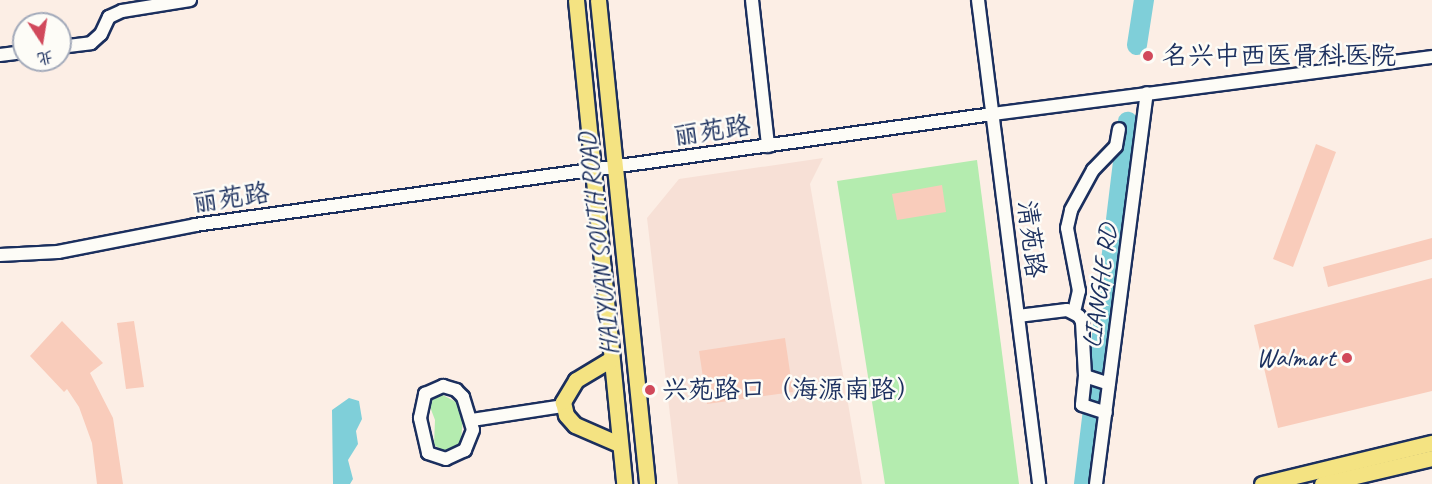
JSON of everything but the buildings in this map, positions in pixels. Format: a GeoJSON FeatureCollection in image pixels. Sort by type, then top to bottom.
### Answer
{"type":"FeatureCollection","features":[{"type":"Feature","properties":{"kind":"main road","name":"HAIYUAN SOUTH ROAD"},"geometry":{"type":"LineString","coordinates":[[576,0],[591,170],[624,484]]}},
{"type":"Feature","properties":{"kind":"main road","name":"HAIYUAN SOUTH ROAD"},"geometry":{"type":"LineString","coordinates":[[597,0],[647,484]]}},
{"type":"Feature","properties":{"kind":"main road"},"geometry":{"type":"LineString","coordinates":[[611,359],[571,384],[564,406],[575,425],[619,444]]}},
{"type":"Feature","properties":{"kind":"main road"},"geometry":{"type":"LineString","coordinates":[[1262,484],[1432,443]]}},
{"type":"Feature","properties":{"kind":"main road"},"geometry":{"type":"LineString","coordinates":[[1322,484],[1369,479],[1432,458]]}},
{"type":"Feature","properties":{"kind":"street"},"geometry":{"type":"LineString","coordinates":[[72,46],[92,43],[101,34],[109,17],[122,11],[190,0]]}},
{"type":"Feature","properties":{"kind":"street"},"geometry":{"type":"LineString","coordinates":[[752,0],[768,146]]}},
{"type":"Feature","properties":{"kind":"street","name":"清苑路"},"geometry":{"type":"LineString","coordinates":[[978,0],[1039,484]]}},
{"type":"Feature","properties":{"kind":"street","name":"丽苑路"},"geometry":{"type":"LineString","coordinates":[[0,255],[58,252],[195,225],[993,114],[1432,57]]}},
{"type":"Feature","properties":{"kind":"street","name":"LIANGHE RD"},"geometry":{"type":"LineString","coordinates":[[1096,484],[1148,93]]}},
{"type":"Feature","properties":{"kind":"street"},"geometry":{"type":"LineString","coordinates":[[1106,412],[1082,405],[1085,376],[1082,322],[1074,312],[1078,291],[1067,228],[1071,210],[1093,170],[1116,146],[1119,129]]}},
{"type":"Feature","properties":{"kind":"street"},"geometry":{"type":"LineString","coordinates":[[1018,316],[1074,312]]}},
{"type":"Feature","properties":{"kind":"street"},"geometry":{"type":"LineString","coordinates":[[1085,376],[1109,384]]}},
{"type":"Feature","properties":{"kind":"street"},"geometry":{"type":"LineString","coordinates":[[443,386],[456,390],[472,420],[470,441],[465,450],[446,459],[428,453],[422,441],[420,406],[430,390],[443,386]]}},
{"type":"Feature","properties":{"kind":"street"},"geometry":{"type":"LineString","coordinates":[[472,420],[564,406]]}},
{"type":"Feature","properties":{"kind":"shaded area"},"geometry":{"type":"Polygon","coordinates":[[[823,158],[810,184],[862,484],[678,484],[647,218],[679,179],[823,158]]]}},
{"type":"Feature","properties":{"kind":"green space"},"geometry":{"type":"Polygon","coordinates":[[[977,160],[1019,484],[885,484],[837,181],[977,160]]]}},
{"type":"Feature","properties":{"kind":"green space"},"geometry":{"type":"Polygon","coordinates":[[[439,393],[456,402],[463,419],[461,440],[456,447],[444,451],[434,445],[435,420],[427,399],[439,393]]]}},
{"type":"Feature","properties":{"kind":"water"},"geometry":{"type":"Polygon","coordinates":[[[349,398],[359,401],[362,419],[356,431],[358,444],[348,460],[353,479],[350,484],[333,484],[332,410],[349,398]]]}},
{"type":"Feature","properties":{"kind":"waterway"},"geometry":{"type":"LineString","coordinates":[[1137,45],[1144,0]]}},
{"type":"Feature","properties":{"kind":"waterway"},"geometry":{"type":"LineString","coordinates":[[1084,484],[1128,122]]}},
{"type":"Feature","properties":{"kind":"place","name":"名兴中西医骨科医院"},"geometry":{"type":"Point","coordinates":[1148,56]}},
{"type":"Feature","properties":{"kind":"place","name":"Walmart"},"geometry":{"type":"Point","coordinates":[1347,358]}},
{"type":"Feature","properties":{"kind":"place","name":"兴苑路口（海源南路）"},"geometry":{"type":"Point","coordinates":[650,390]}}]}
